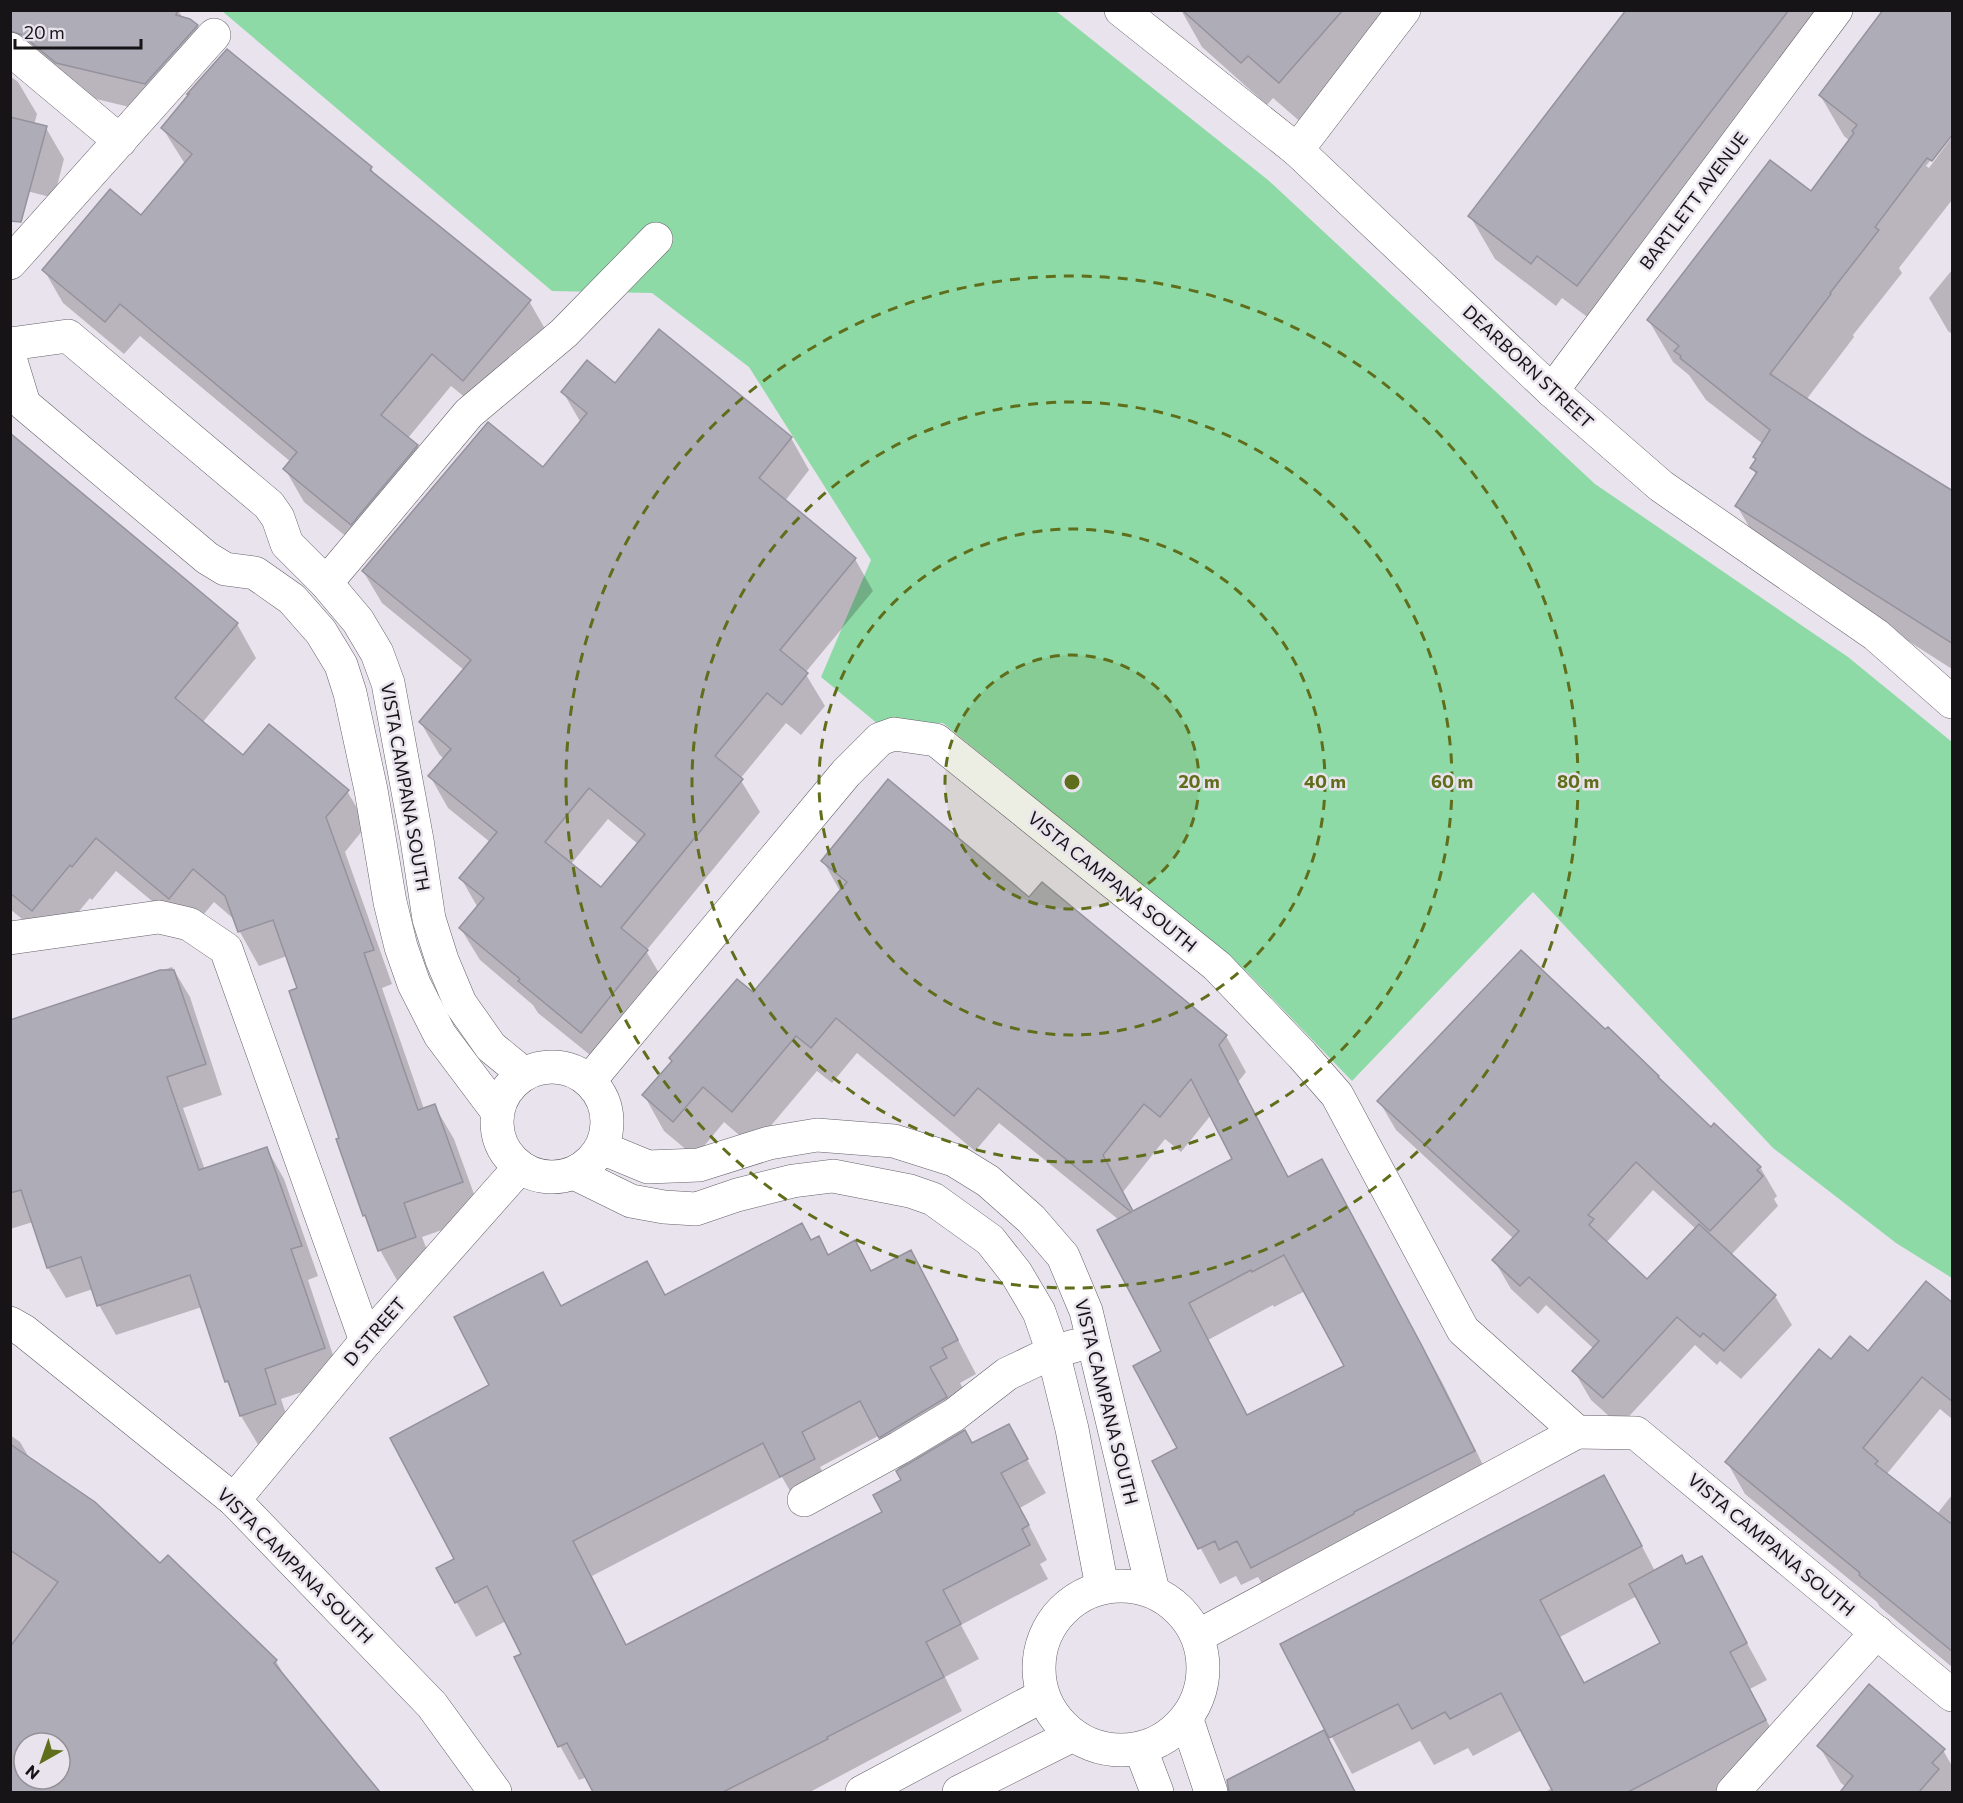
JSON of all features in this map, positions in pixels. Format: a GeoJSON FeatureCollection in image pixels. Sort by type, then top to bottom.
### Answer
{"type":"FeatureCollection","features":[{"type":"Feature","properties":{"kind":"street","name":"DEARBORN STREET"},"geometry":{"type":"LineString","coordinates":[[1121,10],[1297,150],[1552,391],[1660,486],[1876,635],[1953,702]]}},
{"type":"Feature","properties":{"kind":"street"},"geometry":{"type":"LineString","coordinates":[[1297,150],[1404,10]]}},
{"type":"Feature","properties":{"kind":"street","name":"BARTLETT AVENUE"},"geometry":{"type":"LineString","coordinates":[[1552,391],[1836,10]]}},
{"type":"Feature","properties":{"kind":"street"},"geometry":{"type":"LineString","coordinates":[[10,263],[214,35]]}},
{"type":"Feature","properties":{"kind":"street"},"geometry":{"type":"LineString","coordinates":[[10,49],[120,141]]}},
{"type":"Feature","properties":{"kind":"street"},"geometry":{"type":"LineString","coordinates":[[326,583],[469,412],[564,333],[656,239]]}},
{"type":"Feature","properties":{"kind":"street","name":"VISTA CAMPANA SOUTH"},"geometry":{"type":"LineString","coordinates":[[10,344],[68,336],[269,505],[278,518],[287,544],[326,583],[358,621],[377,653],[388,683],[417,840],[429,920],[442,960],[460,1003],[491,1047],[524,1074]]}},
{"type":"Feature","properties":{"kind":"street","name":"VISTA CAMPANA SOUTH"},"geometry":{"type":"LineString","coordinates":[[10,358],[24,404],[207,558],[225,569],[255,573],[292,599],[321,632],[341,665],[350,693],[371,790],[390,902],[401,947],[414,984],[440,1035],[497,1112]]}},
{"type":"Feature","properties":{"kind":"street","name":"VISTA CAMPANA SOUTH"},"geometry":{"type":"LineString","coordinates":[[590,1080],[846,773],[880,739],[894,734],[936,740],[1217,966],[1302,1055],[1337,1095],[1463,1330],[1577,1432]]}},
{"type":"Feature","properties":{"kind":"street"},"geometry":{"type":"LineString","coordinates":[[10,938],[159,917],[189,924],[226,949],[366,1341]]}},
{"type":"Feature","properties":{"kind":"street"},"geometry":{"type":"LineString","coordinates":[[546,1066],[570,1068],[590,1080],[601,1095],[608,1112],[608,1131],[602,1148],[590,1163],[574,1173],[556,1177],[537,1175],[520,1167],[509,1157],[501,1143],[497,1128],[497,1112],[506,1090],[524,1074],[546,1066]]}},
{"type":"Feature","properties":{"kind":"street","name":"VISTA CAMPANA SOUTH"},"geometry":{"type":"LineString","coordinates":[[602,1148],[648,1167],[699,1165],[769,1143],[817,1135],[894,1141],[954,1160],[988,1181],[1030,1219],[1063,1256],[1086,1311],[1153,1591]]}},
{"type":"Feature","properties":{"kind":"street"},"geometry":{"type":"LineString","coordinates":[[910,1191],[924,1150]]}},
{"type":"Feature","properties":{"kind":"street","name":"D STREET"},"geometry":{"type":"LineString","coordinates":[[234,1500],[366,1341],[520,1167]]}},
{"type":"Feature","properties":{"kind":"street"},"geometry":{"type":"LineString","coordinates":[[574,1173],[631,1201],[664,1207],[696,1209],[737,1195],[793,1181],[833,1176],[910,1191],[933,1199],[990,1240],[1016,1273],[1039,1312],[1053,1352],[1072,1429],[1102,1587]]}},
{"type":"Feature","properties":{"kind":"street","name":"VISTA CAMPANA SOUTH"},"geometry":{"type":"LineString","coordinates":[[10,1323],[24,1331],[234,1500],[432,1705],[495,1792]]}},
{"type":"Feature","properties":{"kind":"street"},"geometry":{"type":"LineString","coordinates":[[804,1500],[899,1448],[954,1414],[1007,1374],[1053,1352],[1093,1340]]}},
{"type":"Feature","properties":{"kind":"street","name":"VISTA CAMPANA SOUTH"},"geometry":{"type":"LineString","coordinates":[[1198,1636],[1577,1432],[1636,1433],[1953,1695]]}},
{"type":"Feature","properties":{"kind":"street"},"geometry":{"type":"LineString","coordinates":[[1102,1587],[1153,1591],[1180,1609],[1198,1636],[1204,1680],[1187,1720],[1141,1750],[1104,1751],[1071,1736],[1042,1696],[1040,1650],[1061,1609],[1102,1587]]}},
{"type":"Feature","properties":{"kind":"street"},"geometry":{"type":"LineString","coordinates":[[1733,1792],[1877,1632]]}},
{"type":"Feature","properties":{"kind":"street"},"geometry":{"type":"LineString","coordinates":[[862,1792],[1042,1696]]}},
{"type":"Feature","properties":{"kind":"street"},"geometry":{"type":"LineString","coordinates":[[1187,1720],[1211,1792]]}},
{"type":"Feature","properties":{"kind":"street"},"geometry":{"type":"LineString","coordinates":[[959,1792],[1071,1736]]}},
{"type":"Feature","properties":{"kind":"street"},"geometry":{"type":"LineString","coordinates":[[1141,1750],[1157,1792]]}},
{"type":"Feature","properties":{"kind":"green space"},"geometry":{"type":"Polygon","coordinates":[[[222,11],[1056,11],[1268,180],[1595,484],[1848,657],[1952,742],[1952,1278],[1896,1243],[1773,1148],[1533,892],[1352,1081],[1247,972],[943,723],[878,724],[821,677],[871,560],[749,367],[652,293],[552,291],[222,11]]]}},
{"type":"Feature","properties":{"kind":"building"},"geometry":{"type":"Polygon","coordinates":[[[10,10],[178,10],[176,15],[190,19],[198,25],[145,84],[56,63],[22,35],[10,31],[10,10]]]}},
{"type":"Feature","properties":{"kind":"building"},"geometry":{"type":"Polygon","coordinates":[[[1182,10],[1343,10],[1279,83],[1248,56],[1241,63],[1182,10]]]}},
{"type":"Feature","properties":{"kind":"building"},"geometry":{"type":"Polygon","coordinates":[[[1626,10],[1789,10],[1577,286],[1537,256],[1531,264],[1468,216],[1626,10]]]}},
{"type":"Feature","properties":{"kind":"building"},"geometry":{"type":"Polygon","coordinates":[[[1883,10],[1953,10],[1953,134],[1932,161],[1927,158],[1875,227],[1879,230],[1770,374],[1862,435],[1953,491],[1953,644],[1735,506],[1757,472],[1750,468],[1756,459],[1753,457],[1770,430],[1680,358],[1681,356],[1674,351],[1679,346],[1647,320],[1770,160],[1811,191],[1854,133],[1852,131],[1857,125],[1819,95],[1883,10]]]}},
{"type":"Feature","properties":{"kind":"building"},"geometry":{"type":"Polygon","coordinates":[[[227,49],[372,167],[370,170],[531,300],[463,381],[432,354],[381,415],[418,445],[351,525],[283,469],[297,452],[120,304],[105,322],[42,270],[110,189],[141,215],[192,154],[161,128],[189,94],[187,94],[227,49]]]}},
{"type":"Feature","properties":{"kind":"building"},"geometry":{"type":"Polygon","coordinates":[[[10,117],[47,126],[21,222],[10,221],[10,117]]]}},
{"type":"Feature","properties":{"kind":"building"},"geometry":{"type":"Polygon","coordinates":[[[659,329],[792,437],[759,478],[856,558],[780,650],[808,673],[782,705],[767,693],[715,756],[743,779],[621,928],[648,950],[581,1033],[459,928],[484,898],[459,878],[497,832],[428,776],[451,749],[419,722],[471,660],[362,571],[488,422],[543,467],[587,413],[561,392],[587,360],[615,383],[659,329]],[[589,788],[545,842],[601,887],[645,834],[589,788]]]}},
{"type":"Feature","properties":{"kind":"building"},"geometry":{"type":"Polygon","coordinates":[[[10,433],[238,623],[175,698],[243,755],[269,724],[349,790],[326,817],[374,950],[364,953],[418,1110],[435,1104],[463,1182],[404,1203],[416,1237],[378,1251],[336,1139],[339,1138],[289,991],[297,988],[273,920],[238,932],[225,896],[193,869],[169,899],[96,838],[32,911],[10,893],[10,433]]]}},
{"type":"Feature","properties":{"kind":"building"},"geometry":{"type":"Polygon","coordinates":[[[888,779],[1029,897],[1042,882],[1227,1035],[1219,1045],[1288,1177],[1322,1159],[1475,1451],[1354,1512],[1251,1568],[1237,1541],[1219,1550],[1215,1541],[1198,1549],[1152,1461],[1177,1448],[1133,1366],[1161,1351],[1097,1230],[1131,1212],[978,1088],[954,1116],[836,1018],[811,1048],[796,1036],[732,1112],[703,1087],[673,1122],[642,1095],[672,1061],[669,1058],[737,979],[753,992],[847,882],[821,861],[888,779]],[[1191,1079],[1160,1117],[1144,1104],[1103,1155],[1133,1211],[1232,1159],[1191,1079]],[[1284,1255],[1189,1303],[1247,1415],[1344,1366],[1284,1255]]]}},
{"type":"Feature","properties":{"kind":"building"},"geometry":{"type":"Polygon","coordinates":[[[1521,950],[1605,1029],[1608,1027],[1711,1127],[1714,1123],[1761,1167],[1757,1170],[1763,1176],[1710,1231],[1636,1162],[1588,1215],[1594,1219],[1589,1225],[1647,1279],[1699,1224],[1776,1295],[1724,1351],[1703,1333],[1700,1337],[1677,1317],[1603,1398],[1572,1371],[1599,1341],[1529,1277],[1520,1286],[1492,1260],[1519,1231],[1377,1101],[1521,950]]]}},
{"type":"Feature","properties":{"kind":"building"},"geometry":{"type":"Polygon","coordinates":[[[160,970],[174,970],[206,1064],[167,1077],[199,1170],[267,1147],[302,1246],[291,1249],[325,1348],[265,1369],[276,1404],[240,1416],[228,1381],[225,1382],[190,1275],[97,1306],[81,1257],[47,1268],[21,1190],[10,1193],[10,1020],[160,970]]]}},
{"type":"Feature","properties":{"kind":"building"},"geometry":{"type":"Polygon","coordinates":[[[802,1223],[811,1240],[819,1236],[828,1255],[855,1240],[871,1271],[911,1250],[958,1340],[942,1348],[947,1358],[930,1367],[947,1397],[879,1438],[860,1401],[802,1432],[815,1459],[780,1477],[763,1443],[573,1541],[626,1645],[882,1512],[873,1495],[901,1480],[896,1471],[965,1430],[972,1443],[1009,1424],[1028,1459],[1001,1473],[1029,1525],[1022,1529],[1030,1545],[943,1590],[961,1624],[926,1642],[944,1677],[723,1792],[593,1792],[567,1743],[558,1747],[514,1657],[521,1654],[487,1586],[455,1603],[436,1568],[454,1559],[390,1438],[489,1385],[454,1317],[543,1272],[561,1306],[647,1261],[665,1295],[802,1223]]]}},
{"type":"Feature","properties":{"kind":"building"},"geometry":{"type":"Polygon","coordinates":[[[1926,1281],[1953,1303],[1953,1402],[1922,1377],[1863,1448],[1878,1461],[1875,1464],[1953,1525],[1953,1652],[1725,1462],[1819,1349],[1831,1359],[1850,1336],[1868,1351],[1926,1281]]]}},
{"type":"Feature","properties":{"kind":"building"},"geometry":{"type":"Polygon","coordinates":[[[10,1444],[95,1502],[160,1563],[168,1555],[277,1660],[274,1663],[380,1792],[10,1792],[10,1647],[58,1582],[10,1550],[10,1444]]]}},
{"type":"Feature","properties":{"kind":"building"},"geometry":{"type":"Polygon","coordinates":[[[1604,1475],[1642,1546],[1540,1600],[1584,1683],[1660,1643],[1629,1584],[1682,1555],[1686,1564],[1702,1556],[1747,1643],[1730,1652],[1766,1720],[1628,1792],[1553,1792],[1501,1693],[1450,1719],[1445,1712],[1412,1729],[1398,1704],[1329,1738],[1280,1644],[1604,1475]]]}},
{"type":"Feature","properties":{"kind":"building"},"geometry":{"type":"Polygon","coordinates":[[[1869,1684],[1945,1749],[1932,1763],[1939,1769],[1919,1792],[1840,1792],[1853,1776],[1817,1746],[1869,1684]]]}},
{"type":"Feature","properties":{"kind":"building"},"geometry":{"type":"Polygon","coordinates":[[[1324,1730],[1355,1792],[1229,1792],[1227,1780],[1324,1730]]]}}]}
